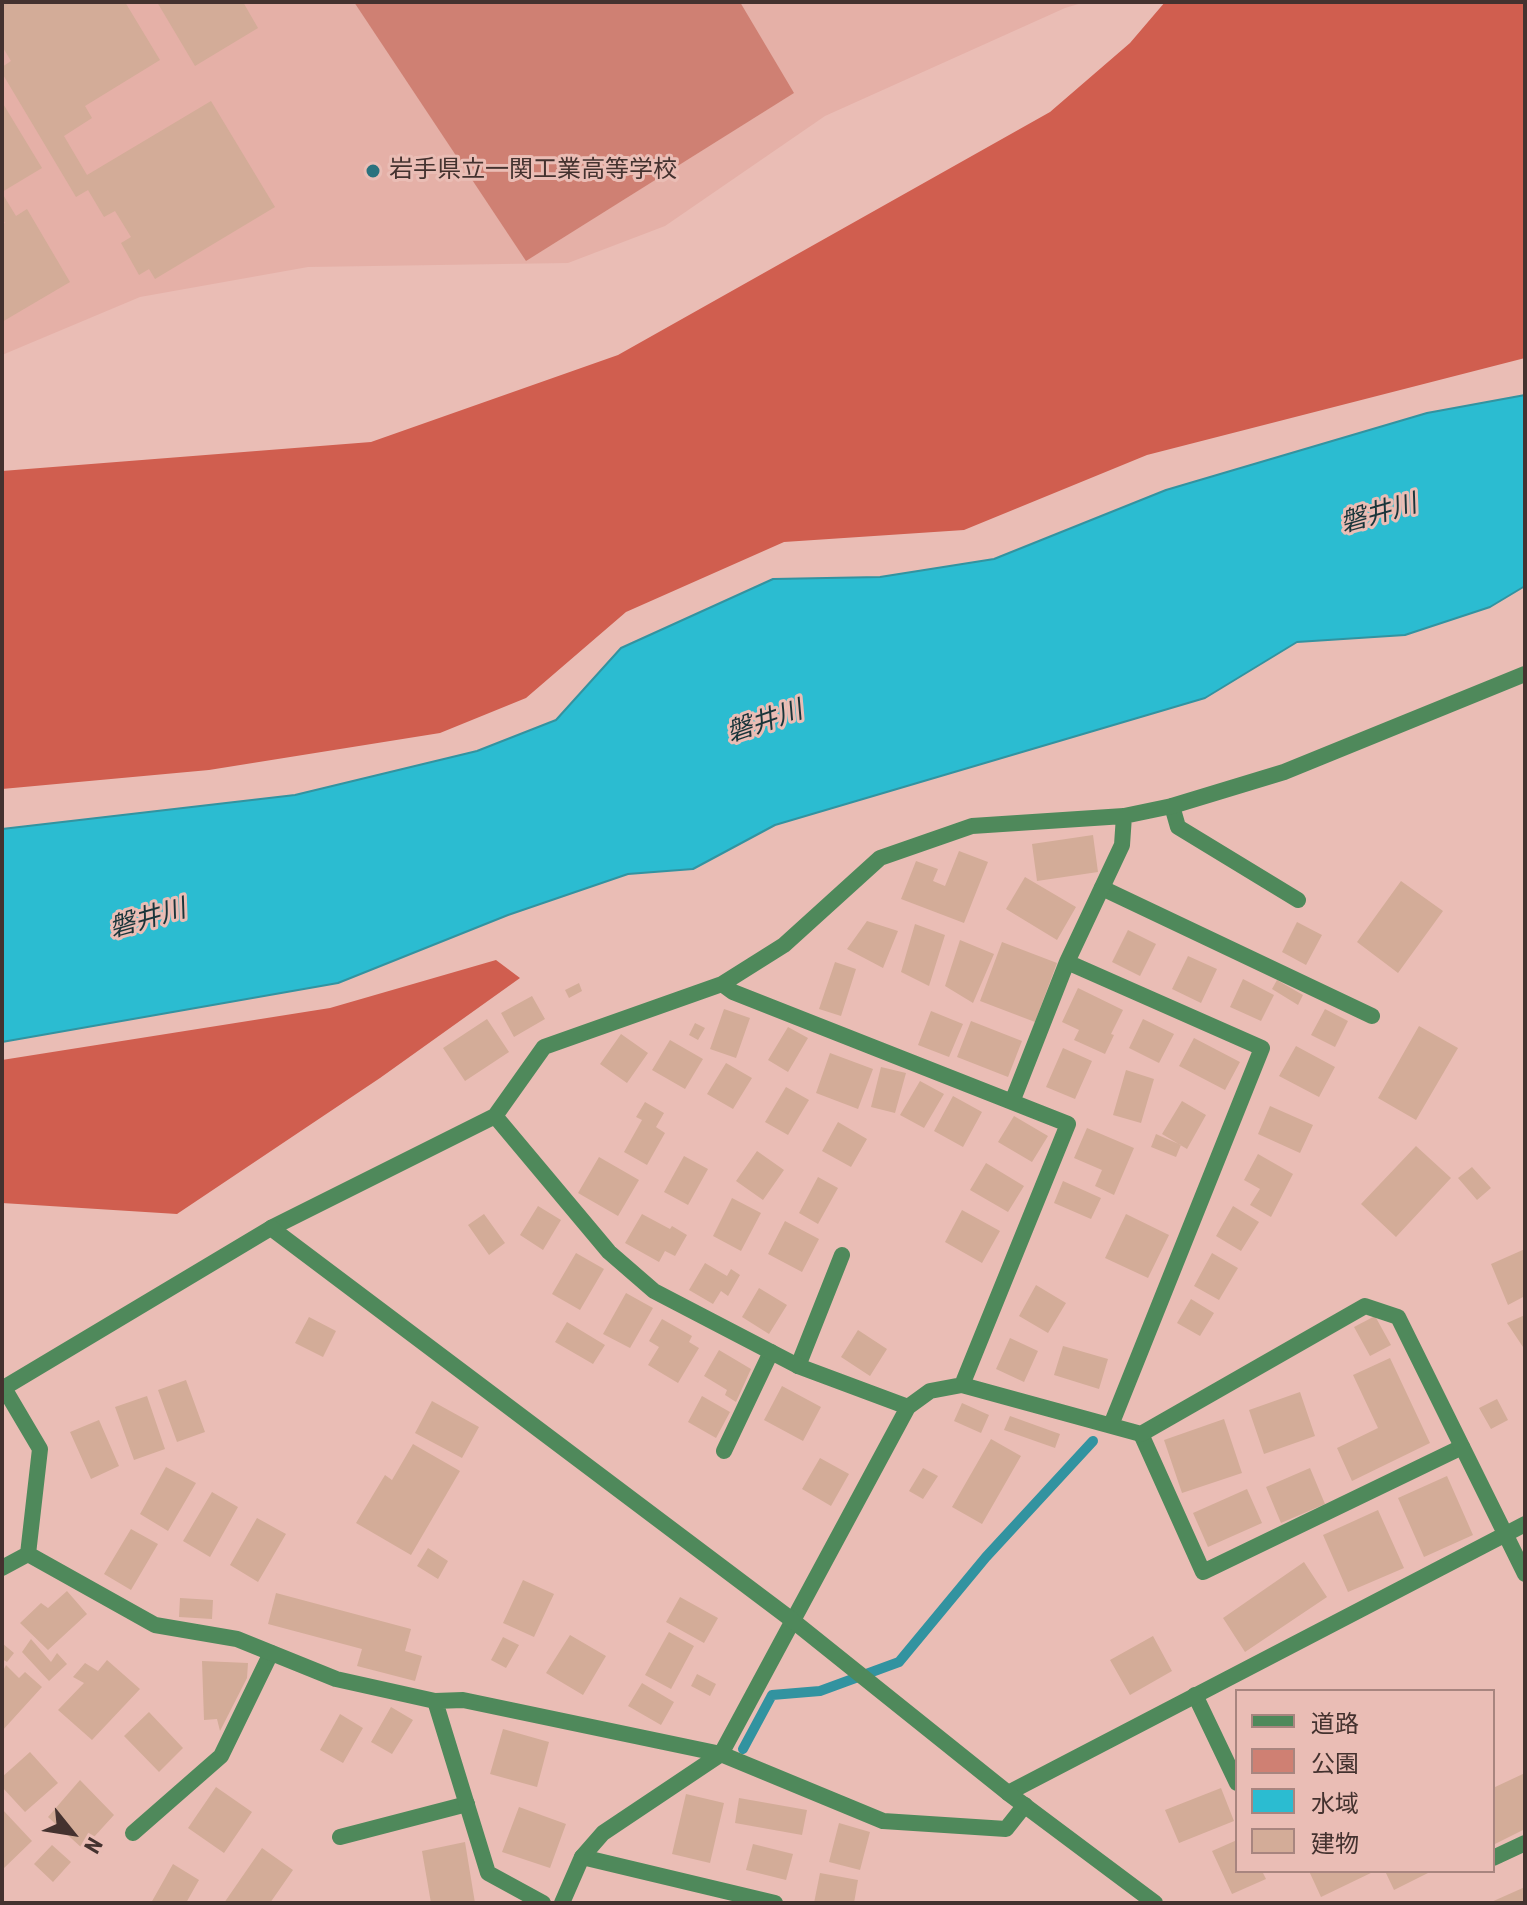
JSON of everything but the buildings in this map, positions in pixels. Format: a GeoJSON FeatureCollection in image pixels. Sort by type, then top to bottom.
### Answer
{"type":"FeatureCollection","features":[{"type":"Feature","properties":{"kind":"street"},"geometry":{"type":"LineString","coordinates":[[28,1554],[40,1449],[3,1389],[271,1228],[495,1116],[544,1047],[722,984],[784,945],[880,858],[972,826],[1124,816],[1172,806],[1284,772],[1525,674]]}},
{"type":"Feature","properties":{"kind":"street"},"geometry":{"type":"LineString","coordinates":[[1172,806],[1178,827],[1298,900]]}},
{"type":"Feature","properties":{"kind":"street"},"geometry":{"type":"LineString","coordinates":[[1012,1102],[1067,962],[1122,845],[1124,816]]}},
{"type":"Feature","properties":{"kind":"street"},"geometry":{"type":"LineString","coordinates":[[1102,888],[1372,1016]]}},
{"type":"Feature","properties":{"kind":"street"},"geometry":{"type":"LineString","coordinates":[[1067,962],[1262,1048],[1111,1425]]}},
{"type":"Feature","properties":{"kind":"street"},"geometry":{"type":"LineString","coordinates":[[722,984],[733,992],[1068,1124],[962,1385]]}},
{"type":"Feature","properties":{"kind":"street"},"geometry":{"type":"LineString","coordinates":[[495,1116],[609,1252],[654,1291],[798,1366],[908,1407]]}},
{"type":"Feature","properties":{"kind":"street"},"geometry":{"type":"LineString","coordinates":[[271,1228],[792,1620],[1008,1793],[1155,1903]]}},
{"type":"Feature","properties":{"kind":"street"},"geometry":{"type":"LineString","coordinates":[[798,1366],[842,1255]]}},
{"type":"Feature","properties":{"kind":"street"},"geometry":{"type":"LineString","coordinates":[[562,1903],[582,1857],[603,1833],[721,1754],[908,1407],[930,1391],[962,1385],[1141,1434],[1365,1306],[1398,1317],[1525,1574]]}},
{"type":"Feature","properties":{"kind":"street"},"geometry":{"type":"LineString","coordinates":[[724,1451],[771,1352]]}},
{"type":"Feature","properties":{"kind":"street"},"geometry":{"type":"LineString","coordinates":[[1141,1434],[1203,1572],[1462,1447]]}},
{"type":"Feature","properties":{"kind":"street"},"geometry":{"type":"LineString","coordinates":[[1008,1793],[1525,1524]]}},
{"type":"Feature","properties":{"kind":"street"},"geometry":{"type":"LineString","coordinates":[[2,1568],[28,1554]]}},
{"type":"Feature","properties":{"kind":"street"},"geometry":{"type":"LineString","coordinates":[[28,1554],[155,1625],[237,1639],[336,1679],[435,1701],[463,1700],[721,1754],[883,1821],[1006,1829],[1025,1805]]}},
{"type":"Feature","properties":{"kind":"street"},"geometry":{"type":"LineString","coordinates":[[133,1833],[221,1756],[271,1653]]}},
{"type":"Feature","properties":{"kind":"street"},"geometry":{"type":"LineString","coordinates":[[1195,1695],[1235,1779]]}},
{"type":"Feature","properties":{"kind":"street"},"geometry":{"type":"LineString","coordinates":[[435,1701],[488,1873],[543,1903]]}},
{"type":"Feature","properties":{"kind":"street"},"geometry":{"type":"LineString","coordinates":[[340,1837],[467,1804]]}},
{"type":"Feature","properties":{"kind":"street"},"geometry":{"type":"LineString","coordinates":[[1495,1857],[1525,1843]]}},
{"type":"Feature","properties":{"kind":"street"},"geometry":{"type":"LineString","coordinates":[[582,1857],[775,1903]]}},
{"type":"Feature","properties":{"kind":"shaded area","name":"岩手県立一関工業高等学校"},"geometry":{"type":"Polygon","coordinates":[[[2,2],[1085,2],[1065,8],[825,116],[665,226],[568,263],[308,267],[140,297],[2,355],[2,2]]]}},
{"type":"Feature","properties":{"kind":"shaded area"},"geometry":{"type":"Polygon","coordinates":[[[1165,2],[1525,2],[1525,358],[1147,455],[964,530],[784,542],[626,612],[526,698],[440,733],[209,770],[2,789],[2,471],[371,442],[618,355],[1050,112],[1130,43],[1165,2]]]}},
{"type":"Feature","properties":{"kind":"shaded area"},"geometry":{"type":"Polygon","coordinates":[[[496,960],[520,978],[380,1078],[177,1214],[2,1203],[2,1060],[330,1008],[496,960]]]}},
{"type":"Feature","properties":{"kind":"green space"},"geometry":{"type":"Polygon","coordinates":[[[354,2],[740,2],[794,93],[526,261],[354,2]]]}},
{"type":"Feature","properties":{"kind":"water","name":"磐井川"},"geometry":{"type":"Polygon","coordinates":[[[1525,395],[1525,586],[1490,607],[1405,635],[1297,642],[1205,698],[775,825],[693,869],[628,874],[508,915],[338,983],[2,1042],[2,829],[295,795],[477,751],[556,720],[621,648],[773,579],[880,577],[994,559],[1166,490],[1427,413],[1525,395]]]}},
{"type":"Feature","properties":{"kind":"waterway"},"geometry":{"type":"LineString","coordinates":[[743,1749],[772,1695],[820,1691],[899,1662],[986,1557],[1093,1441]]}},
{"type":"Feature","properties":{"kind":"place","name":"岩手県立一関工業高等学校"},"geometry":{"type":"Point","coordinates":[373,171]}}]}
